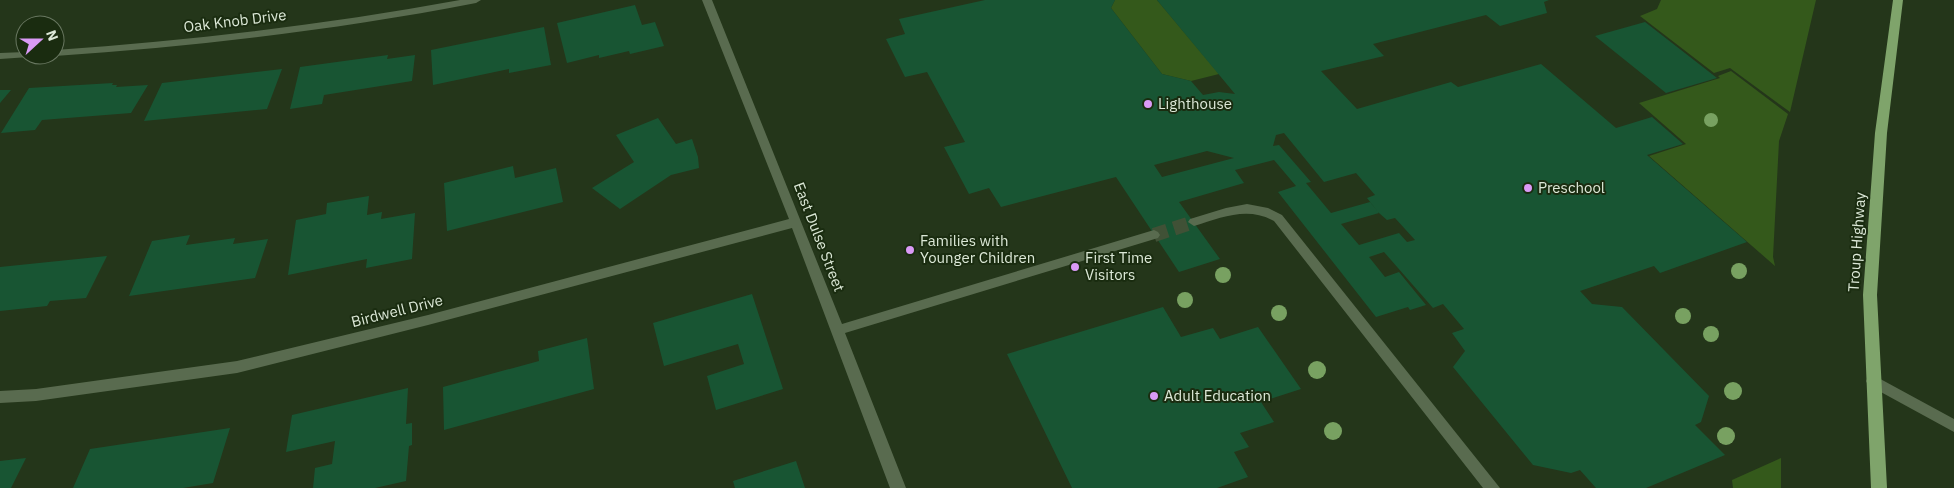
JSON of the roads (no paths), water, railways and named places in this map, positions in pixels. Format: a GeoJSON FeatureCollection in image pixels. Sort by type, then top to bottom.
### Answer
{"type":"FeatureCollection","features":[{"type":"Feature","properties":{"kind":"main road","name":"Troup Highway"},"geometry":{"type":"LineString","coordinates":[[1879,488],[1870,286],[1881,132],[1898,0]]}},
{"type":"Feature","properties":{"kind":"street","name":"Oak Knob Drive"},"geometry":{"type":"LineString","coordinates":[[65,52],[133,48],[344,24],[476,0]]}},
{"type":"Feature","properties":{"kind":"street","name":"East Dulse Street"},"geometry":{"type":"LineString","coordinates":[[707,0],[796,222],[898,488]]}},
{"type":"Feature","properties":{"kind":"street"},"geometry":{"type":"LineString","coordinates":[[0,56],[15,55]]}},
{"type":"Feature","properties":{"kind":"street"},"geometry":{"type":"LineString","coordinates":[[1194,222],[1250,208],[1267,210],[1278,218],[1492,488]]}},
{"type":"Feature","properties":{"kind":"street","name":"Birdwell Drive"},"geometry":{"type":"LineString","coordinates":[[0,397],[36,394],[237,367],[428,320],[796,222]]}},
{"type":"Feature","properties":{"kind":"street"},"geometry":{"type":"LineString","coordinates":[[838,330],[1154,235]]}},
{"type":"Feature","properties":{"kind":"street"},"geometry":{"type":"LineString","coordinates":[[1873,381],[1954,426]]}},
{"type":"Feature","properties":{"kind":"tunnel"},"geometry":{"type":"LineString","coordinates":[[1154,235],[1194,222]]}},
{"type":"Feature","properties":{"kind":"place","name":"Lighthouse"},"geometry":{"type":"Point","coordinates":[1148,104]}},
{"type":"Feature","properties":{"kind":"place","name":"Preschool"},"geometry":{"type":"Point","coordinates":[1528,188]}},
{"type":"Feature","properties":{"kind":"place","name":"Families with Younger Children"},"geometry":{"type":"Point","coordinates":[910,250]}},
{"type":"Feature","properties":{"kind":"place","name":"First Time Visitors"},"geometry":{"type":"Point","coordinates":[1075,267]}},
{"type":"Feature","properties":{"kind":"place","name":"Adult Education"},"geometry":{"type":"Point","coordinates":[1154,396]}}]}
